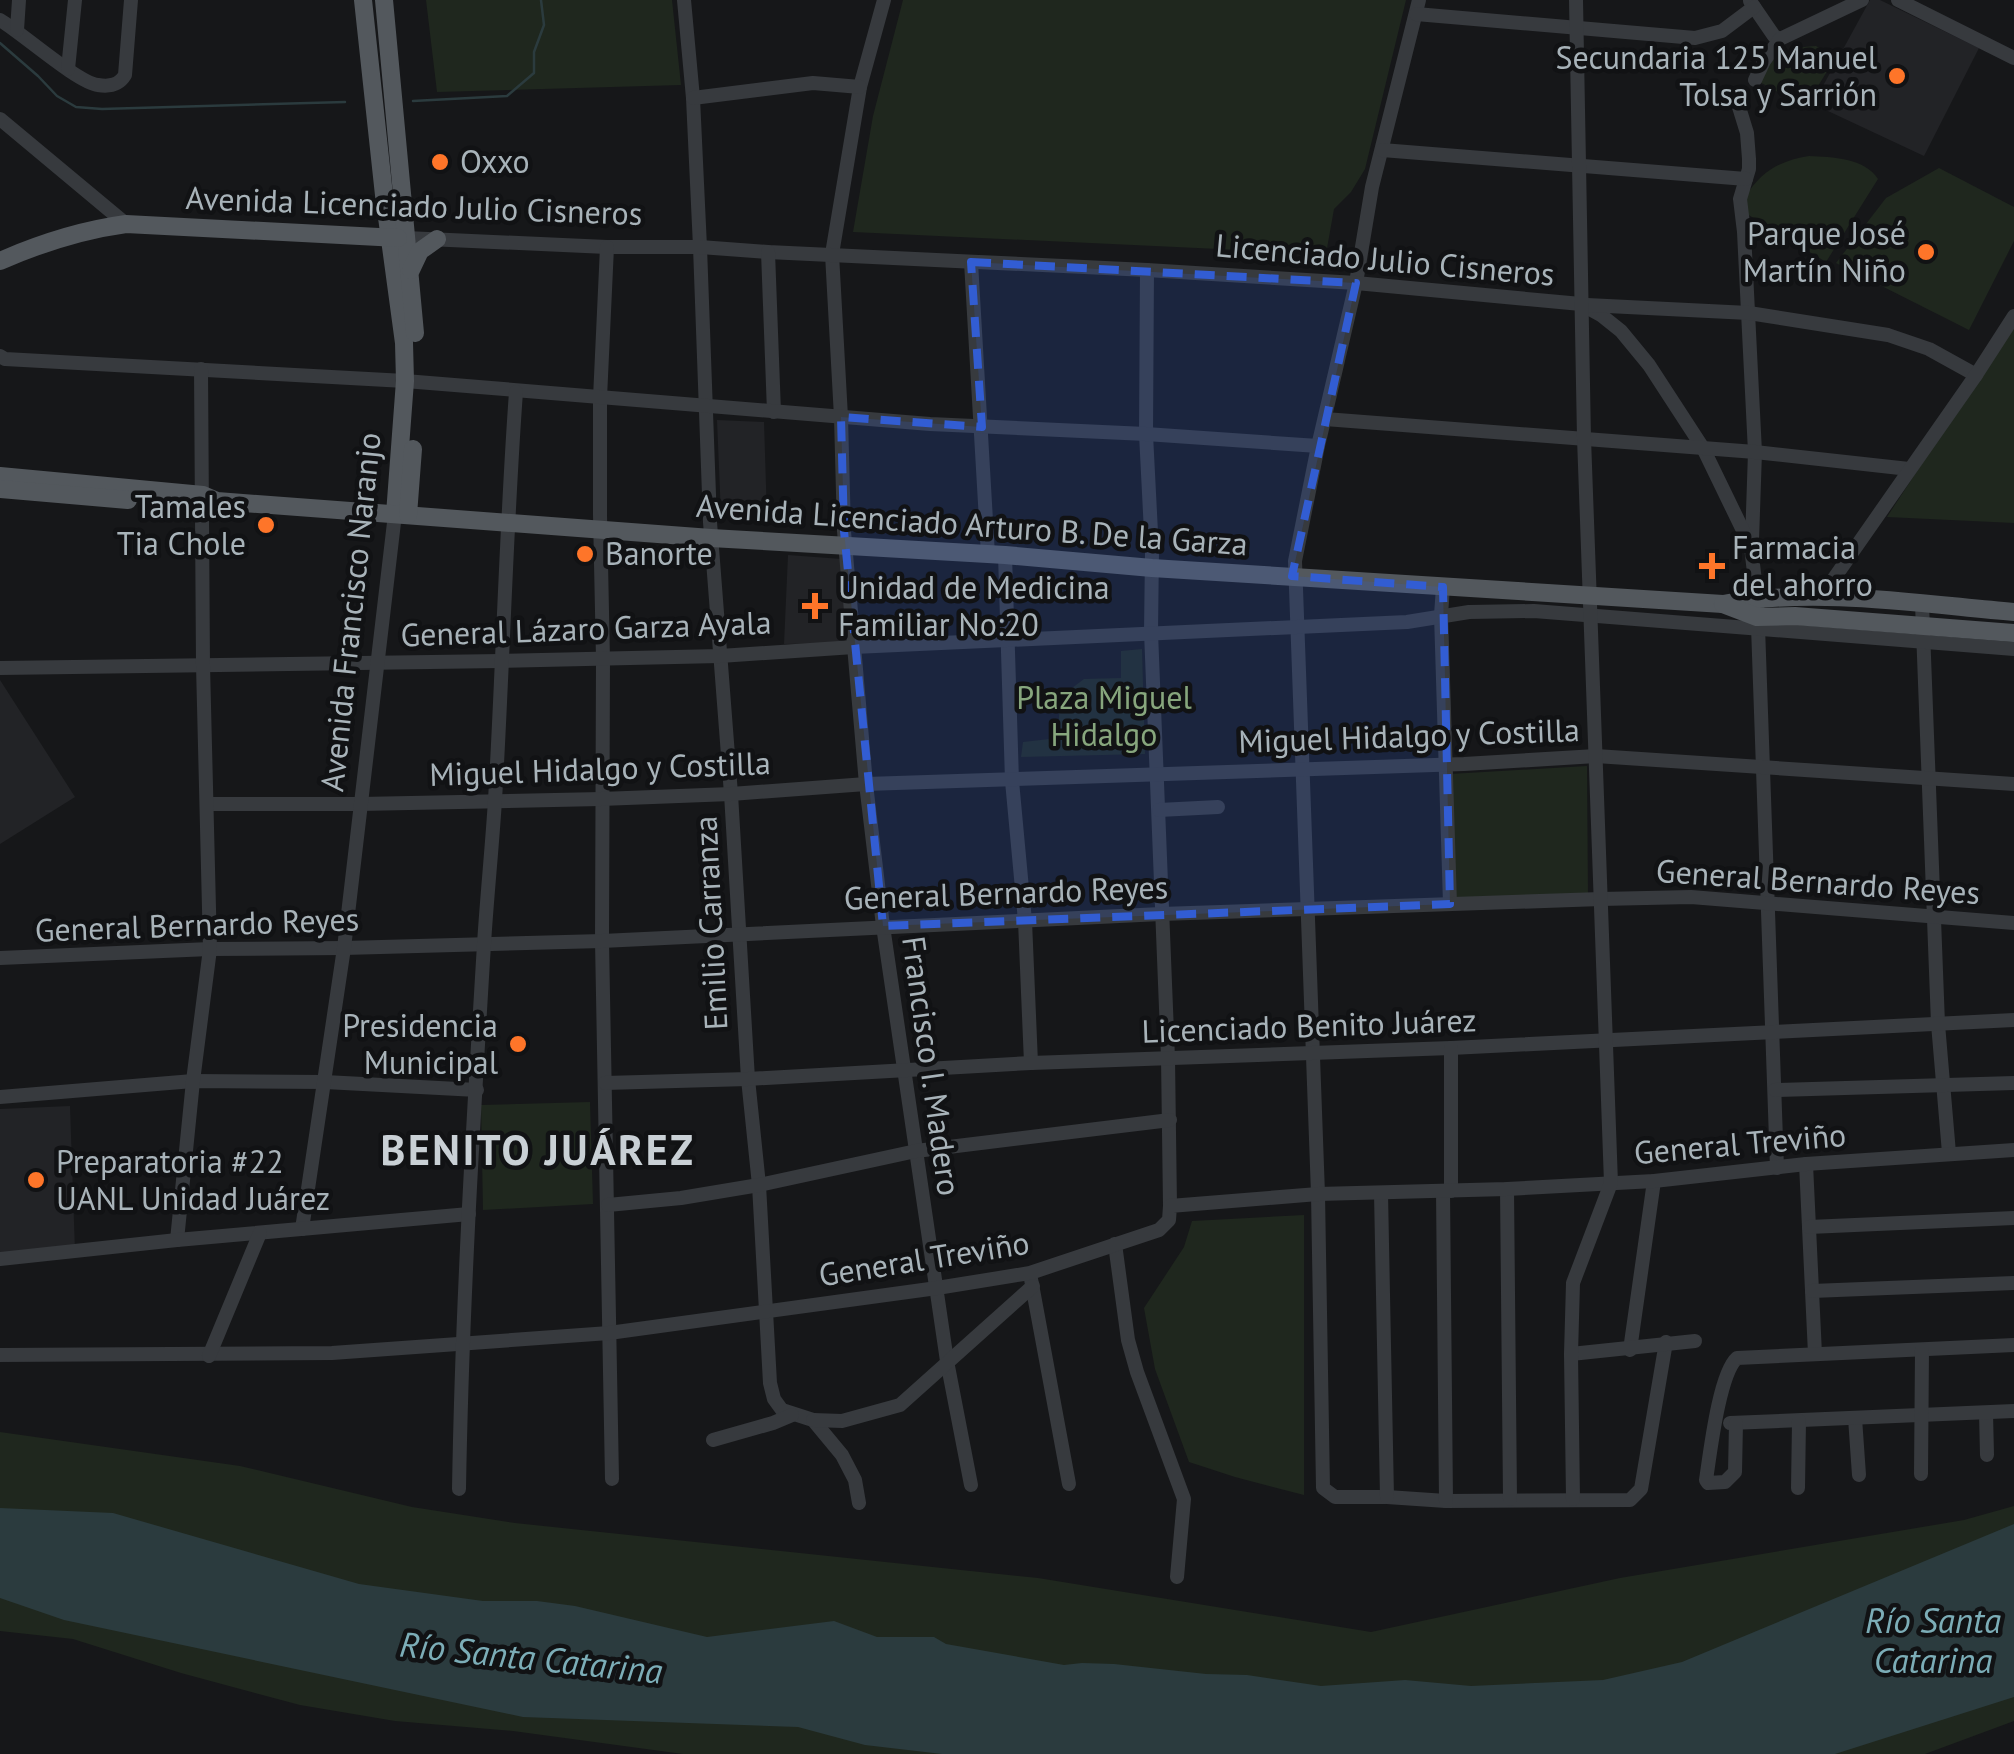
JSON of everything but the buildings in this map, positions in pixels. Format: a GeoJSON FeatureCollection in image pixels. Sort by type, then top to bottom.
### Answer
{"type":"FeatureCollection","features":[{"type":"Feature","properties":{"kind":"main road","name":"Avenida Francisco Naranjo"},"geometry":{"type":"LineString","coordinates":[[363,0],[384,194],[409,275],[411,382],[402,515]]}},
{"type":"Feature","properties":{"kind":"main road","name":"Avenida Francisco Naranjo"},"geometry":{"type":"LineString","coordinates":[[384,0],[401,173],[398,238],[402,321],[411,382]]}},
{"type":"Feature","properties":{"kind":"main road"},"geometry":{"type":"LineString","coordinates":[[393,102],[377,140],[387,145],[401,173]]}},
{"type":"Feature","properties":{"kind":"main road"},"geometry":{"type":"LineString","coordinates":[[352,236],[366,231],[376,221],[384,194]]}},
{"type":"Feature","properties":{"kind":"main road","name":"Avenida Licenciado Julio Cisneros"},"geometry":{"type":"LineString","coordinates":[[0,261],[54,239],[126,224],[398,238]]}},
{"type":"Feature","properties":{"kind":"main road"},"geometry":{"type":"LineString","coordinates":[[409,275],[420,251],[437,239]]}},
{"type":"Feature","properties":{"kind":"main road","name":"Avenida Licenciado Arturo B. De la Garza"},"geometry":{"type":"LineString","coordinates":[[0,476],[208,501]]}},
{"type":"Feature","properties":{"kind":"main road","name":"Avenida Licenciado Arturo B. De la Garza"},"geometry":{"type":"LineString","coordinates":[[0,489],[1723,604],[1757,614],[1866,622],[1923,635],[2014,633]]}},
{"type":"Feature","properties":{"kind":"main road","name":"Avenida Licenciado Arturo B. De la Garza"},"geometry":{"type":"LineString","coordinates":[[1757,614],[1821,597],[2014,612]]}},
{"type":"Feature","properties":{"kind":"main road"},"geometry":{"type":"LineString","coordinates":[[1821,634],[1826,628],[1860,626],[1866,622]]}},
{"type":"Feature","properties":{"kind":"street"},"geometry":{"type":"LineString","coordinates":[[17,30],[20,0]]}},
{"type":"Feature","properties":{"kind":"street"},"geometry":{"type":"LineString","coordinates":[[68,69],[74,0]]}},
{"type":"Feature","properties":{"kind":"street"},"geometry":{"type":"LineString","coordinates":[[0,20],[80,78],[97,86],[115,84],[123,79],[126,70],[131,0]]}},
{"type":"Feature","properties":{"kind":"street","name":"Emilio Carranza"},"geometry":{"type":"LineString","coordinates":[[684,0],[693,98],[711,538],[748,1079],[759,1185],[764,1311],[774,1399],[792,1415]]}},
{"type":"Feature","properties":{"kind":"street","name":"Francisco I. Madero"},"geometry":{"type":"LineString","coordinates":[[884,0],[860,88],[832,254],[846,547],[882,926],[946,1360],[971,1485]]}},
{"type":"Feature","properties":{"kind":"street"},"geometry":{"type":"LineString","coordinates":[[1574,1499],[1570,1354],[1574,1274],[1611,1182],[1584,438],[1576,0]]}},
{"type":"Feature","properties":{"kind":"street"},"geometry":{"type":"LineString","coordinates":[[1755,80],[1780,40],[1862,0]]}},
{"type":"Feature","properties":{"kind":"street"},"geometry":{"type":"LineString","coordinates":[[1898,0],[2014,58]]}},
{"type":"Feature","properties":{"kind":"street"},"geometry":{"type":"LineString","coordinates":[[1666,1342],[1641,1489],[1630,1500],[1336,1497],[1323,1488],[1318,1194],[1295,561],[1356,283],[1372,187],[1418,7],[1577,28],[1704,37],[1722,31],[1752,4],[1780,40]]}},
{"type":"Feature","properties":{"kind":"street"},"geometry":{"type":"LineString","coordinates":[[693,98],[813,83],[860,88]]}},
{"type":"Feature","properties":{"kind":"street"},"geometry":{"type":"LineString","coordinates":[[1740,107],[1748,134],[1749,169],[1740,198],[1755,452],[1752,547]]}},
{"type":"Feature","properties":{"kind":"street"},"geometry":{"type":"LineString","coordinates":[[0,119],[126,224]]}},
{"type":"Feature","properties":{"kind":"street"},"geometry":{"type":"LineString","coordinates":[[1382,150],[1746,179]]}},
{"type":"Feature","properties":{"kind":"street","name":"Avenida Licenciado Julio Cisneros"},"geometry":{"type":"LineString","coordinates":[[398,238],[832,254]]}},
{"type":"Feature","properties":{"kind":"street"},"geometry":{"type":"LineString","coordinates":[[607,247],[600,398],[601,799],[612,1479]]}},
{"type":"Feature","properties":{"kind":"street"},"geometry":{"type":"LineString","coordinates":[[768,252],[774,412]]}},
{"type":"Feature","properties":{"kind":"street","name":"Licenciado Julio Cisneros"},"geometry":{"type":"LineString","coordinates":[[832,254],[1356,283],[1581,304],[1621,331],[1669,394],[1703,448],[1752,547],[1777,1168]]}},
{"type":"Feature","properties":{"kind":"street"},"geometry":{"type":"LineString","coordinates":[[970,262],[982,428],[1007,640],[1031,1063]]}},
{"type":"Feature","properties":{"kind":"street"},"geometry":{"type":"LineString","coordinates":[[1147,270],[1146,434],[1170,1206]]}},
{"type":"Feature","properties":{"kind":"street"},"geometry":{"type":"LineString","coordinates":[[1581,304],[1749,313],[1888,335],[1930,349],[1976,375]]}},
{"type":"Feature","properties":{"kind":"street"},"geometry":{"type":"LineString","coordinates":[[1821,597],[2014,316]]}},
{"type":"Feature","properties":{"kind":"street"},"geometry":{"type":"LineString","coordinates":[[0,356],[411,382],[982,428],[1318,446]]}},
{"type":"Feature","properties":{"kind":"street"},"geometry":{"type":"LineString","coordinates":[[176,1240],[210,949],[203,665],[208,501],[201,369]]}},
{"type":"Feature","properties":{"kind":"street"},"geometry":{"type":"LineString","coordinates":[[459,1489],[462,1344],[516,392]]}},
{"type":"Feature","properties":{"kind":"street"},"geometry":{"type":"LineString","coordinates":[[1326,419],[1755,452],[1909,469]]}},
{"type":"Feature","properties":{"kind":"street","name":"Avenida Francisco Naranjo"},"geometry":{"type":"LineString","coordinates":[[302,1230],[344,948],[378,662],[402,515]]}},
{"type":"Feature","properties":{"kind":"street"},"geometry":{"type":"LineString","coordinates":[[1443,587],[1450,904]]}},
{"type":"Feature","properties":{"kind":"street"},"geometry":{"type":"LineString","coordinates":[[1922,604],[1938,1024],[1949,1152]]}},
{"type":"Feature","properties":{"kind":"street","name":"General Lázaro Garza Ayala"},"geometry":{"type":"LineString","coordinates":[[0,668],[720,656],[1407,622],[1494,611],[1757,614],[1821,634],[1923,635],[2014,649]]}},
{"type":"Feature","properties":{"kind":"street","name":"Miguel Hidalgo y Costilla"},"geometry":{"type":"LineString","coordinates":[[206,804],[601,799],[866,784],[1596,756],[2014,784]]}},
{"type":"Feature","properties":{"kind":"street"},"geometry":{"type":"LineString","coordinates":[[1159,810],[1218,807]]}},
{"type":"Feature","properties":{"kind":"street","name":"General Bernardo Reyes"},"geometry":{"type":"LineString","coordinates":[[0,958],[602,940],[1309,908],[1691,897],[2014,922]]}},
{"type":"Feature","properties":{"kind":"street","name":"Licenciado Benito Juárez"},"geometry":{"type":"LineString","coordinates":[[605,1083],[1604,1042],[2014,1020]]}},
{"type":"Feature","properties":{"kind":"street"},"geometry":{"type":"LineString","coordinates":[[1446,1500],[1451,1048]]}},
{"type":"Feature","properties":{"kind":"street"},"geometry":{"type":"LineString","coordinates":[[0,1097],[193,1081],[326,1082],[477,1090]]}},
{"type":"Feature","properties":{"kind":"street"},"geometry":{"type":"LineString","coordinates":[[1774,1090],[2014,1083]]}},
{"type":"Feature","properties":{"kind":"street"},"geometry":{"type":"LineString","coordinates":[[608,1205],[759,1185],[916,1151],[1170,1120]]}},
{"type":"Feature","properties":{"kind":"street","name":"General Treviño"},"geometry":{"type":"LineString","coordinates":[[0,1355],[332,1353],[608,1332],[936,1288],[1032,1280],[1158,1230],[1168,1220],[1170,1206],[1318,1194],[1654,1181],[1806,1164],[2014,1150]]}},
{"type":"Feature","properties":{"kind":"street"},"geometry":{"type":"LineString","coordinates":[[1806,1164],[1815,1354]]}},
{"type":"Feature","properties":{"kind":"street"},"geometry":{"type":"LineString","coordinates":[[1630,1350],[1654,1181]]}},
{"type":"Feature","properties":{"kind":"street"},"geometry":{"type":"LineString","coordinates":[[1507,1189],[1510,1499]]}},
{"type":"Feature","properties":{"kind":"street"},"geometry":{"type":"LineString","coordinates":[[1382,1193],[1386,1496]]}},
{"type":"Feature","properties":{"kind":"street"},"geometry":{"type":"LineString","coordinates":[[0,1258],[469,1214]]}},
{"type":"Feature","properties":{"kind":"street"},"geometry":{"type":"LineString","coordinates":[[1810,1227],[2014,1218]]}},
{"type":"Feature","properties":{"kind":"street"},"geometry":{"type":"LineString","coordinates":[[209,1356],[260,1233]]}},
{"type":"Feature","properties":{"kind":"street"},"geometry":{"type":"LineString","coordinates":[[1115,1244],[1123,1310],[1137,1372],[1184,1499],[1176,1577]]}},
{"type":"Feature","properties":{"kind":"street"},"geometry":{"type":"LineString","coordinates":[[712,1440],[792,1415],[842,1421],[900,1404],[1032,1280]]}},
{"type":"Feature","properties":{"kind":"street"},"geometry":{"type":"LineString","coordinates":[[1032,1280],[1069,1484]]}},
{"type":"Feature","properties":{"kind":"street"},"geometry":{"type":"LineString","coordinates":[[1812,1291],[2014,1284]]}},
{"type":"Feature","properties":{"kind":"street"},"geometry":{"type":"LineString","coordinates":[[1570,1354],[1695,1341]]}},
{"type":"Feature","properties":{"kind":"street"},"geometry":{"type":"LineString","coordinates":[[1736,1423],[1735,1472],[1728,1481],[1710,1484],[1706,1480],[1716,1423],[1728,1370],[1737,1358],[2014,1345]]}},
{"type":"Feature","properties":{"kind":"street"},"geometry":{"type":"LineString","coordinates":[[1921,1474],[1922,1350]]}},
{"type":"Feature","properties":{"kind":"street"},"geometry":{"type":"LineString","coordinates":[[1716,1423],[2014,1411]]}},
{"type":"Feature","properties":{"kind":"street"},"geometry":{"type":"LineString","coordinates":[[1986,1413],[1987,1455]]}},
{"type":"Feature","properties":{"kind":"street"},"geometry":{"type":"LineString","coordinates":[[1855,1418],[1859,1474]]}},
{"type":"Feature","properties":{"kind":"street"},"geometry":{"type":"LineString","coordinates":[[813,1420],[849,1466],[859,1503]]}},
{"type":"Feature","properties":{"kind":"street"},"geometry":{"type":"LineString","coordinates":[[1798,1488],[1799,1421]]}},
{"type":"Feature","properties":{"kind":"highlighted area"},"geometry":{"type":"Polygon","coordinates":[[[971,262],[1356,283],[1292,576],[1443,587],[1450,904],[883,926],[844,531],[841,417],[982,427],[971,262]]]}},
{"type":"Feature","properties":{"kind":"shaded area","name":"Secundaria 125 Manuel Tolsa y Sarrión"},"geometry":{"type":"Polygon","coordinates":[[[1870,0],[1880,0],[1979,48],[1924,156],[1813,104],[1870,0]]]}},
{"type":"Feature","properties":{"kind":"shaded area"},"geometry":{"type":"Polygon","coordinates":[[[717,420],[764,422],[767,518],[721,516],[717,420]]]}},
{"type":"Feature","properties":{"kind":"shaded area","name":"Unidad de Medicina Familiar No:20"},"geometry":{"type":"Polygon","coordinates":[[[788,555],[842,559],[846,643],[784,644],[788,555]]]}},
{"type":"Feature","properties":{"kind":"shaded area"},"geometry":{"type":"Polygon","coordinates":[[[0,680],[75,797],[0,844],[0,680]]]}},
{"type":"Feature","properties":{"kind":"shaded area","name":"Preparatoria #22 UANL Unidad Juárez"},"geometry":{"type":"Polygon","coordinates":[[[70,1106],[75,1251],[0,1259],[0,1109],[70,1106]]]}},
{"type":"Feature","properties":{"kind":"green space"},"geometry":{"type":"Polygon","coordinates":[[[426,0],[672,0],[681,85],[437,92],[426,0]]]}},
{"type":"Feature","properties":{"kind":"green space"},"geometry":{"type":"Polygon","coordinates":[[[903,0],[1406,0],[1365,169],[1351,192],[1334,209],[1326,254],[853,232],[873,116],[903,0]]]}},
{"type":"Feature","properties":{"kind":"green space"},"geometry":{"type":"Polygon","coordinates":[[[1816,46],[1836,57],[1805,107],[1756,80],[1766,64],[1780,54],[1816,46]]]}},
{"type":"Feature","properties":{"kind":"green space"},"geometry":{"type":"Polygon","coordinates":[[[1809,156],[1857,163],[1878,179],[1826,262],[1747,214],[1746,196],[1765,173],[1790,160],[1809,156]]]}},
{"type":"Feature","properties":{"kind":"green space","name":"Parque José Martín Niño"},"geometry":{"type":"Polygon","coordinates":[[[1939,168],[2014,207],[2014,241],[1969,330],[1836,263],[1886,198],[1939,168]]]}},
{"type":"Feature","properties":{"kind":"green space"},"geometry":{"type":"Polygon","coordinates":[[[2014,323],[2014,523],[1887,517],[2014,323]]]}},
{"type":"Feature","properties":{"kind":"green space","name":"Plaza Miguel Hidalgo"},"geometry":{"type":"Polygon","coordinates":[[[1142,649],[1145,754],[1021,757],[1023,742],[1058,738],[1060,697],[1084,679],[1121,678],[1121,651],[1142,649]]]}},
{"type":"Feature","properties":{"kind":"green space"},"geometry":{"type":"Polygon","coordinates":[[[1587,766],[1588,897],[1455,897],[1450,774],[1587,766]]]}},
{"type":"Feature","properties":{"kind":"green space"},"geometry":{"type":"Polygon","coordinates":[[[590,1102],[593,1204],[483,1210],[481,1105],[590,1102]]]}},
{"type":"Feature","properties":{"kind":"green space"},"geometry":{"type":"Polygon","coordinates":[[[1304,1215],[1304,1495],[1189,1462],[1155,1369],[1144,1308],[1184,1247],[1192,1221],[1304,1215]]]}},
{"type":"Feature","properties":{"kind":"green space"},"geometry":{"type":"Polygon","coordinates":[[[0,1432],[240,1466],[412,1507],[515,1523],[1038,1578],[1371,1632],[1620,1578],[1964,1520],[2014,1506],[2014,1721],[1925,1754],[683,1754],[513,1731],[395,1721],[300,1705],[73,1639],[0,1631],[0,1432]]]}},
{"type":"Feature","properties":{"kind":"water","name":"Río Santa Catarina"},"geometry":{"type":"Polygon","coordinates":[[[0,1508],[113,1513],[359,1584],[483,1601],[575,1606],[707,1637],[834,1621],[877,1637],[934,1637],[946,1644],[1064,1665],[1114,1664],[1247,1675],[1321,1686],[1405,1680],[1471,1686],[1603,1680],[1682,1662],[2014,1524],[2014,1697],[1835,1754],[942,1754],[865,1745],[798,1727],[523,1717],[64,1620],[0,1598],[0,1508]]]}},
{"type":"Feature","properties":{"kind":"waterway"},"geometry":{"type":"LineString","coordinates":[[413,101],[507,96],[534,73],[534,52],[544,25],[541,0]]}},
{"type":"Feature","properties":{"kind":"waterway"},"geometry":{"type":"LineString","coordinates":[[0,43],[57,96],[76,107],[345,102]]}},
{"type":"Feature","properties":{"kind":"place","name":"Secundaria 125 Manuel Tolsa y Sarrión"},"geometry":{"type":"Point","coordinates":[1897,76]}},
{"type":"Feature","properties":{"kind":"place","name":"Oxxo"},"geometry":{"type":"Point","coordinates":[440,162]}},
{"type":"Feature","properties":{"kind":"place","name":"Parque José Martín Niño"},"geometry":{"type":"Point","coordinates":[1926,252]}},
{"type":"Feature","properties":{"kind":"place","name":"Tamales Tia Chole"},"geometry":{"type":"Point","coordinates":[266,525]}},
{"type":"Feature","properties":{"kind":"place","name":"Banorte"},"geometry":{"type":"Point","coordinates":[585,554]}},
{"type":"Feature","properties":{"kind":"place","name":"Farmacia del ahorro"},"geometry":{"type":"Point","coordinates":[1712,566]}},
{"type":"Feature","properties":{"kind":"place","name":"Unidad de Medicina Familiar No:20"},"geometry":{"type":"Point","coordinates":[815,606]}},
{"type":"Feature","properties":{"kind":"place","name":"Presidencia Municipal"},"geometry":{"type":"Point","coordinates":[518,1044]}},
{"type":"Feature","properties":{"kind":"place","name":"Preparatoria #22 UANL Unidad Juárez"},"geometry":{"type":"Point","coordinates":[36,1180]}},
{"type":"Feature","properties":{"kind":"district","name":"BENITO JUÁREZ"},"geometry":{"type":"Point","coordinates":[538,1150]}}]}
